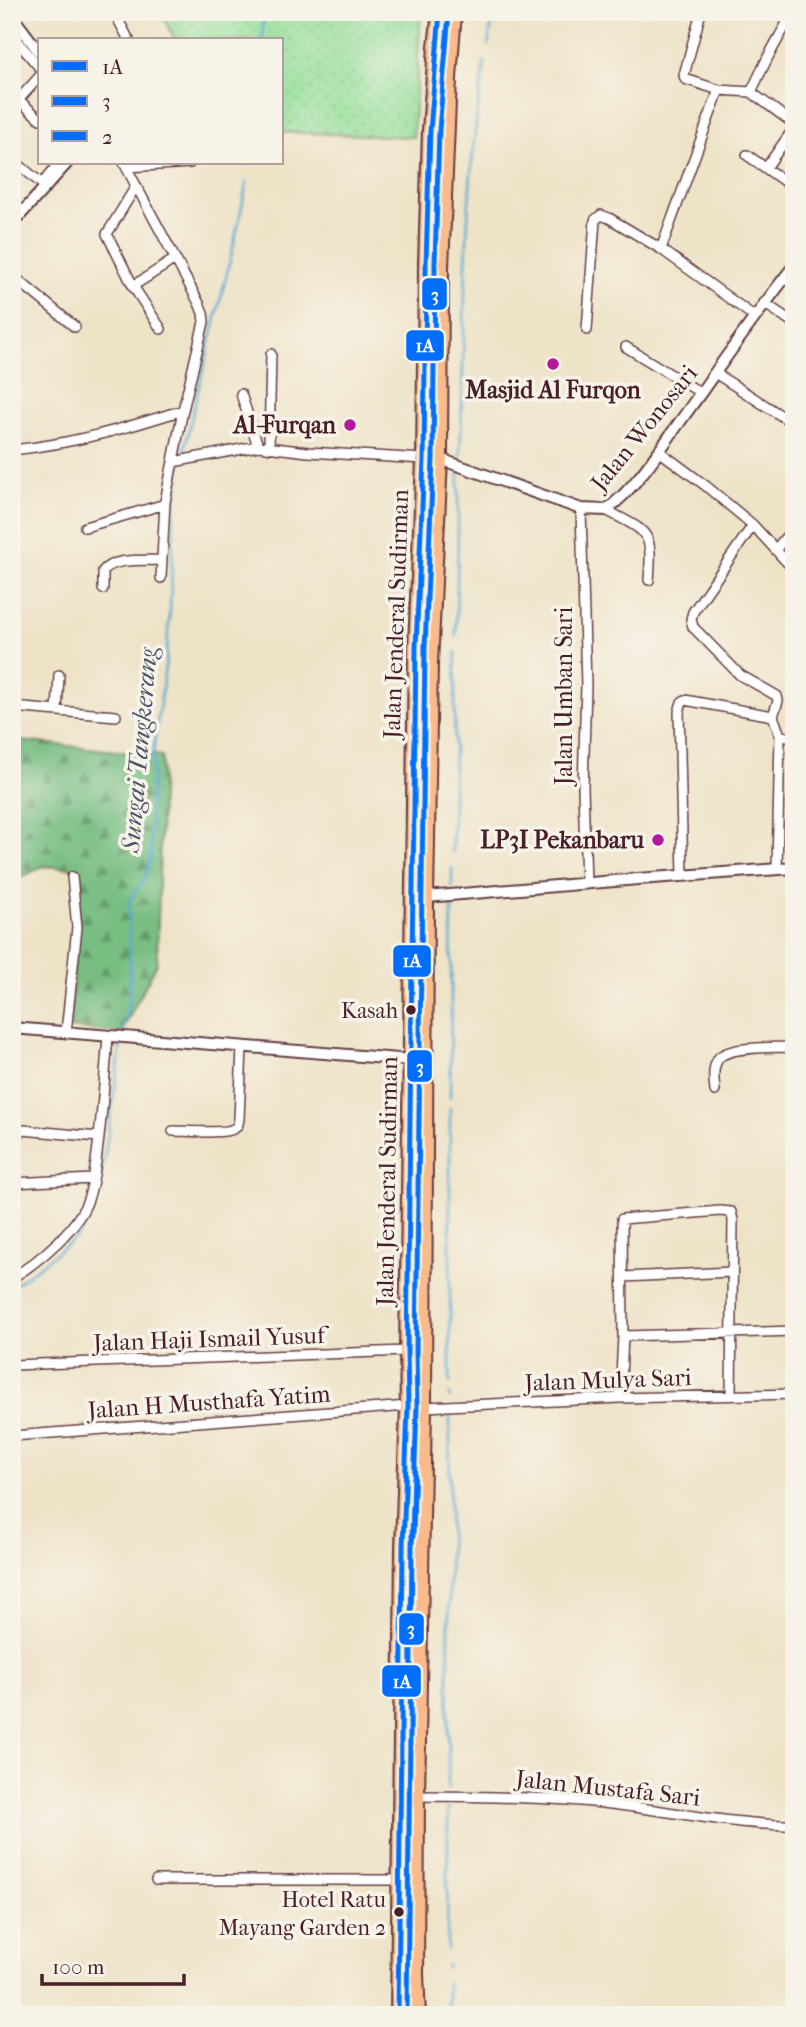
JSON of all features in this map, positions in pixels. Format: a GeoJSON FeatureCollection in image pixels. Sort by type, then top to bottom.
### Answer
{"type":"FeatureCollection","features":[{"type":"Feature","properties":{"kind":"main road","name":"Jalan Jenderal Sudirman"},"geometry":{"type":"LineString","coordinates":[[398,2015],[416,647],[424,459],[429,172],[433,73],[440,12]]}},
{"type":"Feature","properties":{"kind":"main road","name":"Jalan Jenderal Sudirman"},"geometry":{"type":"LineString","coordinates":[[418,2015],[417,1796],[424,1407],[426,897],[430,664],[440,459],[441,268],[454,12]]}},
{"type":"Feature","properties":{"kind":"main road"},"geometry":{"type":"LineString","coordinates":[[403,1546],[422,1546]]}},
{"type":"Feature","properties":{"kind":"street"},"geometry":{"type":"LineString","coordinates":[[114,12],[128,38]]}},
{"type":"Feature","properties":{"kind":"street"},"geometry":{"type":"LineString","coordinates":[[701,12],[684,77],[688,81],[719,90],[751,92],[794,126],[766,168]]}},
{"type":"Feature","properties":{"kind":"street"},"geometry":{"type":"LineString","coordinates":[[751,92],[793,12]]}},
{"type":"Feature","properties":{"kind":"street"},"geometry":{"type":"LineString","coordinates":[[12,16],[38,50]]}},
{"type":"Feature","properties":{"kind":"street"},"geometry":{"type":"LineString","coordinates":[[12,35],[38,66]]}},
{"type":"Feature","properties":{"kind":"street"},"geometry":{"type":"LineString","coordinates":[[38,78],[15,100],[38,117]]}},
{"type":"Feature","properties":{"kind":"street"},"geometry":{"type":"LineString","coordinates":[[661,249],[719,90]]}},
{"type":"Feature","properties":{"kind":"street"},"geometry":{"type":"LineString","coordinates":[[747,155],[794,188]]}},
{"type":"Feature","properties":{"kind":"street"},"geometry":{"type":"LineString","coordinates":[[12,159],[42,184],[58,164]]}},
{"type":"Feature","properties":{"kind":"street"},"geometry":{"type":"LineString","coordinates":[[12,224],[65,164]]}},
{"type":"Feature","properties":{"kind":"street"},"geometry":{"type":"LineString","coordinates":[[158,164],[126,165],[198,303],[204,320],[165,502],[161,579]]}},
{"type":"Feature","properties":{"kind":"street"},"geometry":{"type":"LineString","coordinates":[[136,186],[107,234],[133,286],[161,329]]}},
{"type":"Feature","properties":{"kind":"street"},"geometry":{"type":"LineString","coordinates":[[587,330],[596,218],[601,215],[661,249],[755,317]]}},
{"type":"Feature","properties":{"kind":"street"},"geometry":{"type":"LineString","coordinates":[[133,286],[175,259]]}},
{"type":"Feature","properties":{"kind":"street","name":"Jalan Wonosari"},"geometry":{"type":"LineString","coordinates":[[440,459],[581,509],[606,510],[620,500],[659,451],[794,265]]}},
{"type":"Feature","properties":{"kind":"street"},"geometry":{"type":"LineString","coordinates":[[12,275],[75,327]]}},
{"type":"Feature","properties":{"kind":"street"},"geometry":{"type":"LineString","coordinates":[[764,303],[794,323]]}},
{"type":"Feature","properties":{"kind":"street"},"geometry":{"type":"LineString","coordinates":[[626,347],[701,393]]}},
{"type":"Feature","properties":{"kind":"street"},"geometry":{"type":"LineString","coordinates":[[269,448],[271,354]]}},
{"type":"Feature","properties":{"kind":"street"},"geometry":{"type":"LineString","coordinates":[[715,373],[794,425]]}},
{"type":"Feature","properties":{"kind":"street"},"geometry":{"type":"LineString","coordinates":[[241,394],[258,446]]}},
{"type":"Feature","properties":{"kind":"street"},"geometry":{"type":"LineString","coordinates":[[12,450],[90,438],[183,410]]}},
{"type":"Feature","properties":{"kind":"street"},"geometry":{"type":"LineString","coordinates":[[173,462],[258,446],[424,459]]}},
{"type":"Feature","properties":{"kind":"street"},"geometry":{"type":"LineString","coordinates":[[659,451],[753,525],[794,570]]}},
{"type":"Feature","properties":{"kind":"street"},"geometry":{"type":"LineString","coordinates":[[85,527],[165,502]]}},
{"type":"Feature","properties":{"kind":"street","name":"Jalan Umban Sari"},"geometry":{"type":"LineString","coordinates":[[581,509],[586,686],[583,788],[586,883]]}},
{"type":"Feature","properties":{"kind":"street"},"geometry":{"type":"LineString","coordinates":[[606,510],[647,536],[650,550],[649,580]]}},
{"type":"Feature","properties":{"kind":"street"},"geometry":{"type":"LineString","coordinates":[[753,525],[693,612],[691,620],[693,627],[740,675],[777,696],[773,716],[780,734],[777,869]]}},
{"type":"Feature","properties":{"kind":"street"},"geometry":{"type":"LineString","coordinates":[[776,549],[794,527]]}},
{"type":"Feature","properties":{"kind":"street"},"geometry":{"type":"LineString","coordinates":[[103,589],[103,571],[107,566],[122,562],[162,560]]}},
{"type":"Feature","properties":{"kind":"street"},"geometry":{"type":"LineString","coordinates":[[57,711],[59,675]]}},
{"type":"Feature","properties":{"kind":"street"},"geometry":{"type":"LineString","coordinates":[[683,876],[679,712],[682,702],[685,699],[773,716]]}},
{"type":"Feature","properties":{"kind":"street"},"geometry":{"type":"LineString","coordinates":[[12,707],[116,716]]}},
{"type":"Feature","properties":{"kind":"street"},"geometry":{"type":"LineString","coordinates":[[780,734],[794,739]]}},
{"type":"Feature","properties":{"kind":"street"},"geometry":{"type":"LineString","coordinates":[[426,897],[794,868]]}},
{"type":"Feature","properties":{"kind":"street"},"geometry":{"type":"LineString","coordinates":[[66,1033],[77,927],[72,877]]}},
{"type":"Feature","properties":{"kind":"street"},"geometry":{"type":"LineString","coordinates":[[12,1028],[411,1060]]}},
{"type":"Feature","properties":{"kind":"street"},"geometry":{"type":"LineString","coordinates":[[12,1278],[43,1254],[76,1222],[87,1202],[99,1137],[110,1036]]}},
{"type":"Feature","properties":{"kind":"street"},"geometry":{"type":"LineString","coordinates":[[173,1131],[228,1131],[236,1127],[239,1119],[242,1047]]}},
{"type":"Feature","properties":{"kind":"street"},"geometry":{"type":"LineString","coordinates":[[715,1091],[716,1060],[721,1055],[739,1049],[794,1047]]}},
{"type":"Feature","properties":{"kind":"street"},"geometry":{"type":"LineString","coordinates":[[12,1129],[99,1137]]}},
{"type":"Feature","properties":{"kind":"street"},"geometry":{"type":"LineString","coordinates":[[12,1183],[93,1179]]}},
{"type":"Feature","properties":{"kind":"street"},"geometry":{"type":"LineString","coordinates":[[620,1398],[623,1336],[622,1219],[720,1211],[731,1212],[733,1220],[731,1395]]}},
{"type":"Feature","properties":{"kind":"street"},"geometry":{"type":"LineString","coordinates":[[623,1277],[732,1272]]}},
{"type":"Feature","properties":{"kind":"street"},"geometry":{"type":"LineString","coordinates":[[623,1336],[794,1331]]}},
{"type":"Feature","properties":{"kind":"street","name":"Jalan Haji Ismail Yusuf"},"geometry":{"type":"LineString","coordinates":[[12,1365],[407,1351]]}},
{"type":"Feature","properties":{"kind":"street","name":"Jalan Mulya Sari"},"geometry":{"type":"LineString","coordinates":[[424,1407],[620,1398],[794,1394]]}},
{"type":"Feature","properties":{"kind":"street","name":"Jalan H Musthafa Yatim"},"geometry":{"type":"LineString","coordinates":[[12,1437],[408,1406]]}},
{"type":"Feature","properties":{"kind":"street","name":"Jalan Mustafa Sari"},"geometry":{"type":"LineString","coordinates":[[417,1796],[486,1796],[601,1803],[722,1819],[794,1825]]}},
{"type":"Feature","properties":{"kind":"street"},"geometry":{"type":"LineString","coordinates":[[156,1880],[400,1880]]}},
{"type":"Feature","properties":{"kind":"green space"},"geometry":{"type":"Polygon","coordinates":[[[161,12],[421,12],[413,137],[284,132],[284,38],[174,38],[161,12]]]}},
{"type":"Feature","properties":{"kind":"green space"},"geometry":{"type":"Polygon","coordinates":[[[12,740],[162,756],[157,963],[121,1033],[70,1028],[80,869],[43,866],[12,882],[12,740]]]}},
{"type":"Feature","properties":{"kind":"waterway","name":"Sungai Tangkerang"},"geometry":{"type":"LineString","coordinates":[[262,38],[264,12]]}},
{"type":"Feature","properties":{"kind":"waterway"},"geometry":{"type":"LineString","coordinates":[[488,45],[494,12]]}},
{"type":"Feature","properties":{"kind":"waterway"},"geometry":{"type":"LineString","coordinates":[[460,458],[472,160],[485,61]]}},
{"type":"Feature","properties":{"kind":"waterway","name":"Sungai Tangkerang"},"geometry":{"type":"LineString","coordinates":[[183,457],[247,181]]}},
{"type":"Feature","properties":{"kind":"waterway","name":"Sungai Tangkerang"},"geometry":{"type":"LineString","coordinates":[[123,1032],[130,997],[129,901],[145,877],[151,856],[150,810],[154,746],[166,660],[174,511],[181,463]]}},
{"type":"Feature","properties":{"kind":"waterway"},"geometry":{"type":"LineString","coordinates":[[456,636],[459,473]]}},
{"type":"Feature","properties":{"kind":"waterway"},"geometry":{"type":"LineString","coordinates":[[452,853],[456,652]]}},
{"type":"Feature","properties":{"kind":"waterway"},"geometry":{"type":"LineString","coordinates":[[452,868],[452,887]]}},
{"type":"Feature","properties":{"kind":"waterway"},"geometry":{"type":"LineString","coordinates":[[450,1097],[452,901]]}},
{"type":"Feature","properties":{"kind":"waterway","name":"Sungai Tangkerang"},"geometry":{"type":"LineString","coordinates":[[12,1287],[77,1237],[90,1217],[97,1197],[105,1154],[122,1039]]}},
{"type":"Feature","properties":{"kind":"waterway"},"geometry":{"type":"LineString","coordinates":[[450,1108],[450,1383]]}},
{"type":"Feature","properties":{"kind":"waterway"},"geometry":{"type":"LineString","coordinates":[[448,1789],[450,1414]]}},
{"type":"Feature","properties":{"kind":"waterway"},"geometry":{"type":"LineString","coordinates":[[447,1949],[448,1804]]}},
{"type":"Feature","properties":{"kind":"waterway"},"geometry":{"type":"LineString","coordinates":[[447,1983],[447,2015]]}},
{"type":"Feature","properties":{"kind":"transit line","name":"1A"},"geometry":{"type":"LineString","coordinates":[[398,2015],[416,647],[424,459],[430,130],[440,12]]}},
{"type":"Feature","properties":{"kind":"transit line","name":"3"},"geometry":{"type":"LineString","coordinates":[[407,2015],[425,647],[433,459],[439,130],[449,13]]}},
{"type":"Feature","properties":{"kind":"transit line","name":"2"},"geometry":{"type":"LineString","coordinates":[[414,1477],[413,1537],[412,1537],[414,1477]]}},
{"type":"Feature","properties":{"kind":"place","name":"Masjid Al Furqon"},"geometry":{"type":"Point","coordinates":[553,364]}},
{"type":"Feature","properties":{"kind":"place","name":"Al-Furqan"},"geometry":{"type":"Point","coordinates":[350,425]}},
{"type":"Feature","properties":{"kind":"place","name":"LP3I Pekanbaru"},"geometry":{"type":"Point","coordinates":[658,840]}},
{"type":"Feature","properties":{"kind":"place","name":"Kasah"},"geometry":{"type":"Point","coordinates":[411,1010]}},
{"type":"Feature","properties":{"kind":"place","name":"Hotel Ratu Mayang Garden 2"},"geometry":{"type":"Point","coordinates":[399,1912]}}]}
